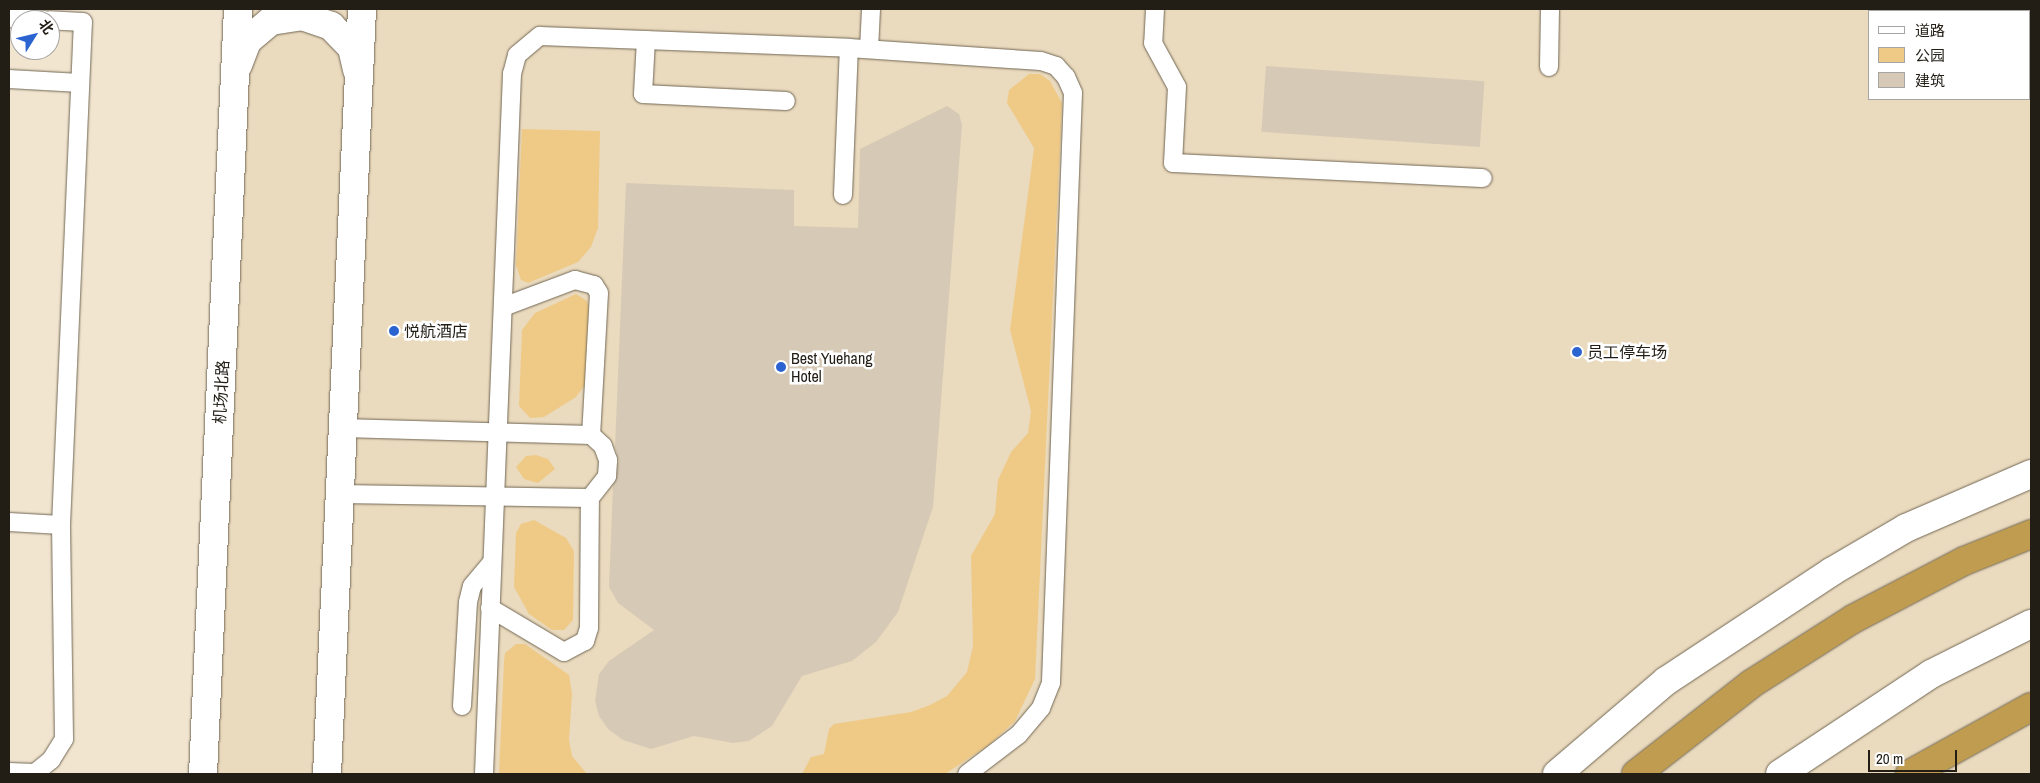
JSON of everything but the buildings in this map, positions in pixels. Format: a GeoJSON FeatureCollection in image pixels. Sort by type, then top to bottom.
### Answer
{"type":"FeatureCollection","features":[{"type":"Feature","properties":{"kind":"highway"},"geometry":{"type":"LineString","coordinates":[[1636,774],[1751,684],[1853,619],[1964,561],[2031,534]]}},
{"type":"Feature","properties":{"kind":"highway"},"geometry":{"type":"LineString","coordinates":[[1910,774],[2031,707]]}},
{"type":"Feature","properties":{"kind":"main road","name":"机场北路"},"geometry":{"type":"LineString","coordinates":[[203,774],[238,9]]}},
{"type":"Feature","properties":{"kind":"main road"},"geometry":{"type":"LineString","coordinates":[[327,774],[362,9]]}},
{"type":"Feature","properties":{"kind":"main road"},"geometry":{"type":"LineString","coordinates":[[236,70],[247,41],[271,21],[302,16],[331,26],[346,43],[359,79]]}},
{"type":"Feature","properties":{"kind":"main road"},"geometry":{"type":"LineString","coordinates":[[1557,774],[1666,681],[1831,572],[1906,528],[2031,474]]}},
{"type":"Feature","properties":{"kind":"main road"},"geometry":{"type":"LineString","coordinates":[[1780,774],[1931,674],[2031,624]]}},
{"type":"Feature","properties":{"kind":"lane"},"geometry":{"type":"LineString","coordinates":[[869,49],[871,9]]}},
{"type":"Feature","properties":{"kind":"lane"},"geometry":{"type":"LineString","coordinates":[[1155,9],[1153,43],[1177,87],[1173,163],[1483,178]]}},
{"type":"Feature","properties":{"kind":"lane"},"geometry":{"type":"LineString","coordinates":[[1549,67],[1550,9]]}},
{"type":"Feature","properties":{"kind":"lane"},"geometry":{"type":"LineString","coordinates":[[9,772],[35,773],[50,760],[64,739],[62,525],[83,22],[60,21]]}},
{"type":"Feature","properties":{"kind":"lane"},"geometry":{"type":"LineString","coordinates":[[484,774],[512,74],[516,55],[540,36],[869,49],[1042,61],[1061,71],[1073,94],[1051,683],[1040,708],[1018,735],[968,774]]}},
{"type":"Feature","properties":{"kind":"lane"},"geometry":{"type":"LineString","coordinates":[[646,40],[643,94],[786,101]]}},
{"type":"Feature","properties":{"kind":"lane"},"geometry":{"type":"LineString","coordinates":[[843,195],[849,48]]}},
{"type":"Feature","properties":{"kind":"lane"},"geometry":{"type":"LineString","coordinates":[[9,79],[80,83]]}},
{"type":"Feature","properties":{"kind":"lane"},"geometry":{"type":"LineString","coordinates":[[503,307],[575,280],[594,285],[599,293],[591,435]]}},
{"type":"Feature","properties":{"kind":"lane"},"geometry":{"type":"LineString","coordinates":[[342,428],[498,434],[591,435],[602,446],[608,460],[607,476],[590,498],[589,628],[585,641],[564,652],[490,608]]}},
{"type":"Feature","properties":{"kind":"lane"},"geometry":{"type":"LineString","coordinates":[[340,494],[494,498],[590,498]]}},
{"type":"Feature","properties":{"kind":"lane"},"geometry":{"type":"LineString","coordinates":[[9,522],[62,525]]}},
{"type":"Feature","properties":{"kind":"lane"},"geometry":{"type":"LineString","coordinates":[[462,706],[468,602],[472,586],[492,562]]}},
{"type":"Feature","properties":{"kind":"shaded area"},"geometry":{"type":"Polygon","coordinates":[[[239,9],[2031,9],[2031,774],[199,774],[239,9]]]}},
{"type":"Feature","properties":{"kind":"green space"},"geometry":{"type":"Polygon","coordinates":[[[1029,74],[1040,74],[1050,81],[1062,103],[1035,679],[1015,721],[990,744],[945,774],[802,774],[811,757],[824,754],[829,729],[834,724],[911,712],[930,705],[947,696],[967,672],[973,646],[971,556],[995,514],[998,480],[1011,452],[1028,433],[1031,411],[1010,330],[1034,148],[1007,103],[1009,90],[1029,74]]]}},
{"type":"Feature","properties":{"kind":"green space"},"geometry":{"type":"Polygon","coordinates":[[[522,129],[600,131],[598,228],[591,247],[578,262],[528,283],[521,280],[516,265],[522,129]]]}},
{"type":"Feature","properties":{"kind":"green space"},"geometry":{"type":"Polygon","coordinates":[[[576,294],[587,301],[590,310],[585,385],[576,397],[544,417],[530,418],[519,406],[522,330],[535,313],[576,294]]]}},
{"type":"Feature","properties":{"kind":"green space"},"geometry":{"type":"Polygon","coordinates":[[[536,455],[548,459],[555,469],[538,483],[524,479],[516,467],[526,456],[536,455]]]}},
{"type":"Feature","properties":{"kind":"green space"},"geometry":{"type":"Polygon","coordinates":[[[534,520],[566,538],[574,551],[573,620],[564,630],[552,630],[529,614],[514,587],[516,533],[521,524],[534,520]]]}},
{"type":"Feature","properties":{"kind":"green space"},"geometry":{"type":"Polygon","coordinates":[[[516,644],[525,644],[569,675],[572,694],[569,740],[572,756],[587,774],[499,774],[505,653],[516,644]]]}},
{"type":"Feature","properties":{"kind":"place","name":"悦航酒店"},"geometry":{"type":"Point","coordinates":[394,331]}},
{"type":"Feature","properties":{"kind":"place","name":"员工停车场"},"geometry":{"type":"Point","coordinates":[1577,352]}},
{"type":"Feature","properties":{"kind":"place","name":"Best Yuehang Hotel"},"geometry":{"type":"Point","coordinates":[781,367]}}]}
